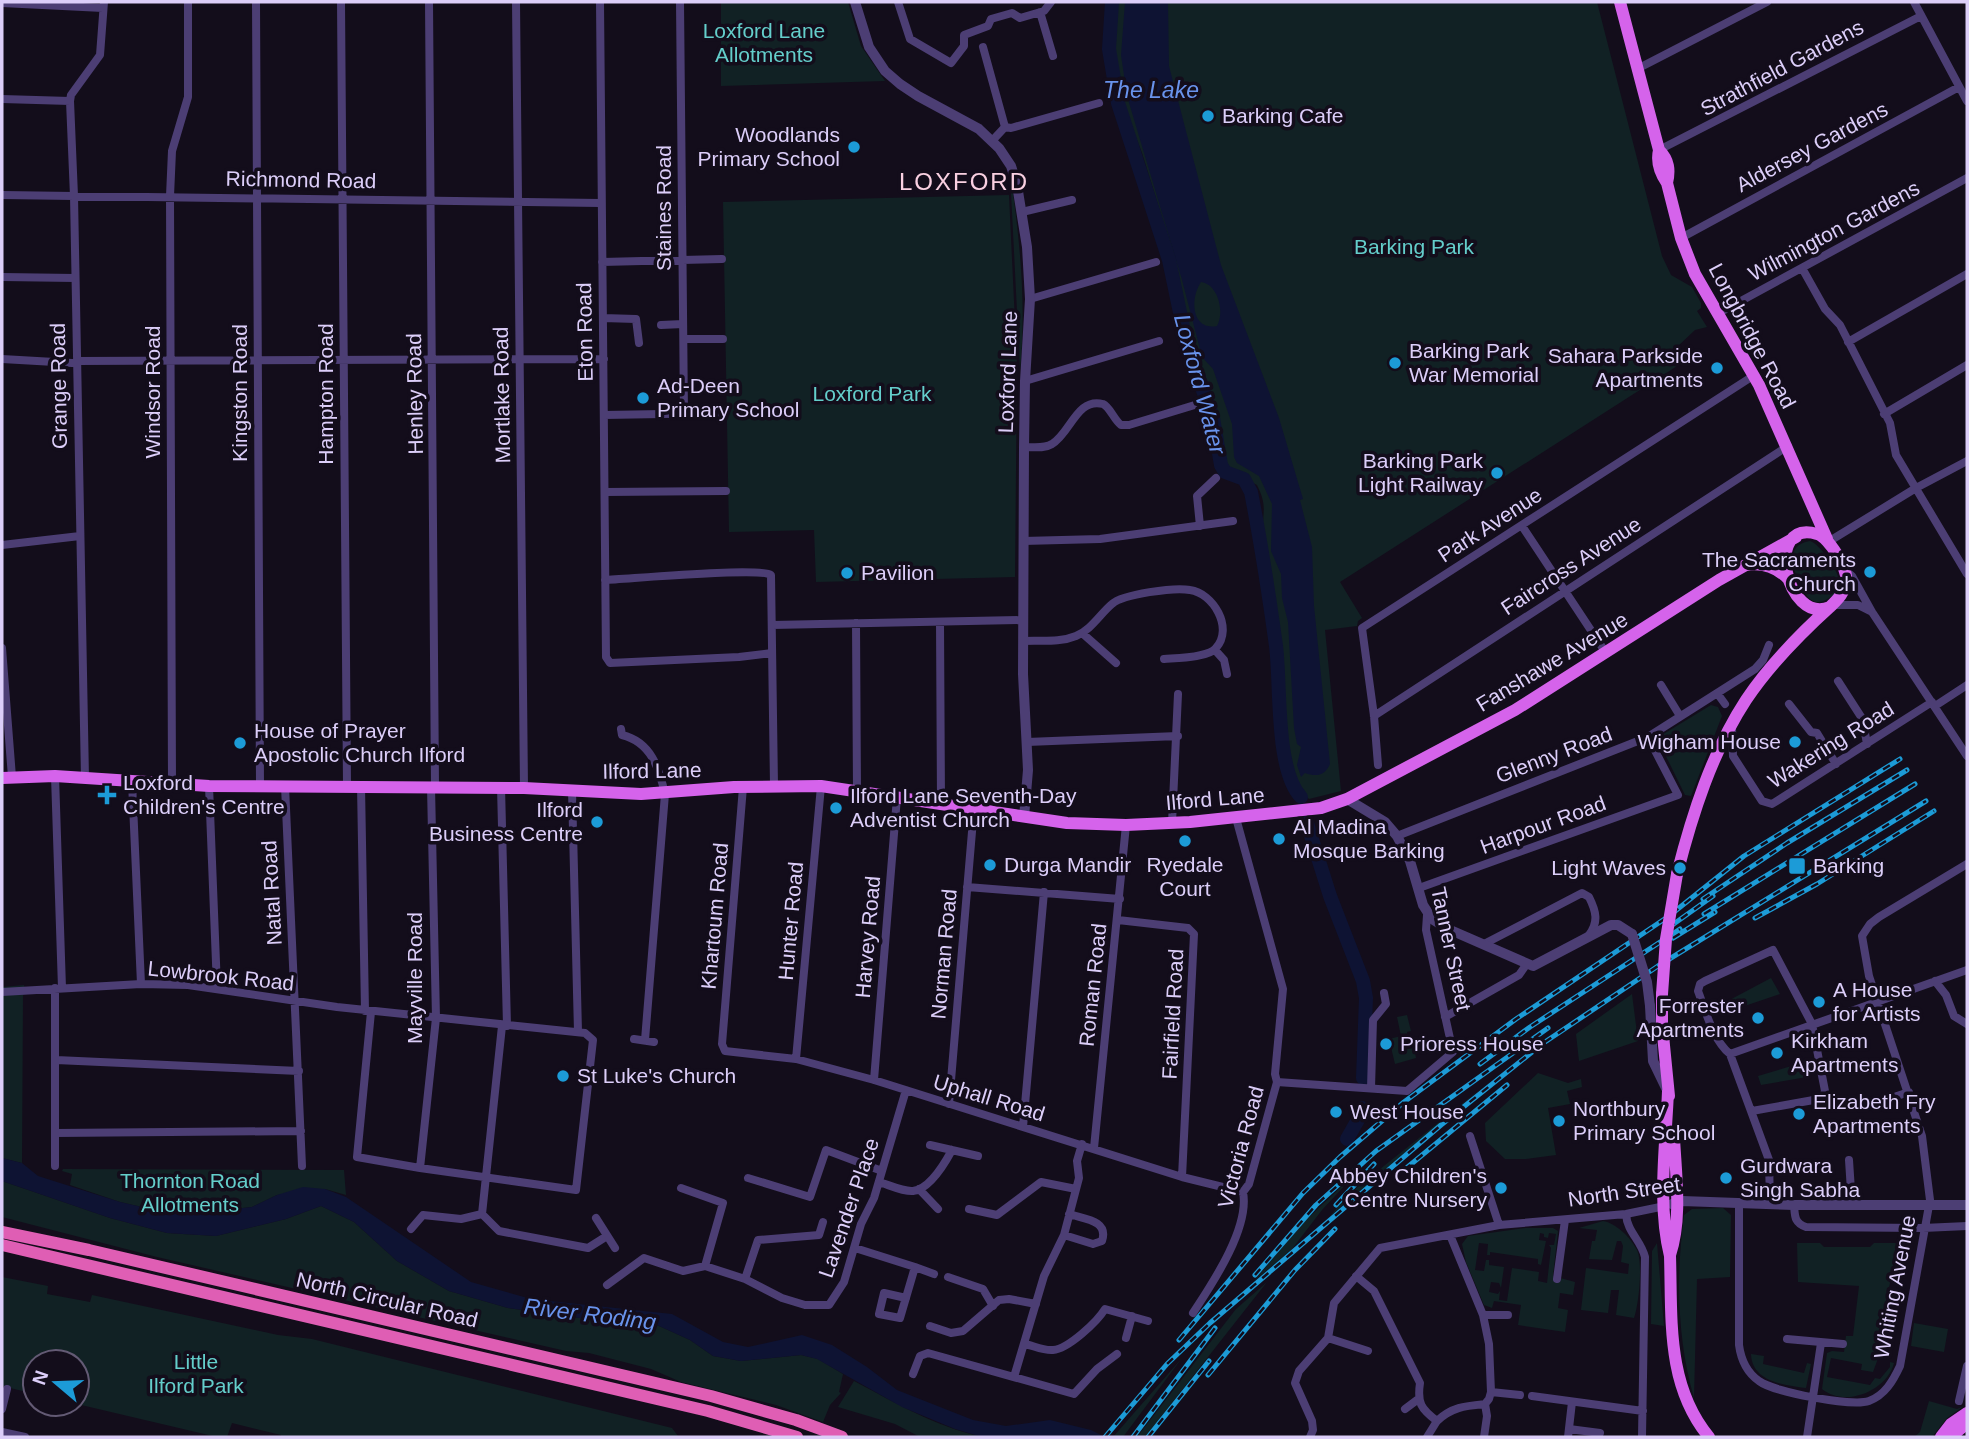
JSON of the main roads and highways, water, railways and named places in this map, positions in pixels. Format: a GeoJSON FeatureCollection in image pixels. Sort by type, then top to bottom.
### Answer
{"type":"FeatureCollection","features":[{"type":"Feature","properties":{"kind":"highway"},"geometry":{"type":"LineString","coordinates":[[2,1223],[89,1250]]}},
{"type":"Feature","properties":{"kind":"highway","name":"North Circular Road"},"geometry":{"type":"LineString","coordinates":[[2,1232],[711,1396],[796,1420],[842,1437]]}},
{"type":"Feature","properties":{"kind":"highway","name":"North Circular Road"},"geometry":{"type":"LineString","coordinates":[[2,1247],[708,1411],[794,1436]]}},
{"type":"Feature","properties":{"kind":"main road","name":"Longbridge Road"},"geometry":{"type":"LineString","coordinates":[[1620,2],[1659,150],[1657,159],[1661,175],[1667,183],[1681,238],[1695,274],[1753,376],[1828,540]]}},
{"type":"Feature","properties":{"kind":"main road"},"geometry":{"type":"LineString","coordinates":[[1801,637],[1804,619],[1784,558],[1787,547],[1812,516],[1812,503]]}},
{"type":"Feature","properties":{"kind":"main road"},"geometry":{"type":"LineString","coordinates":[[1670,1256],[1675,1240],[1676,1222],[1670,1205],[1668,1091],[1662,994],[1666,939],[1677,874],[1698,802],[1732,725],[1758,684],[1814,621],[1831,606],[1845,587],[1845,570],[1828,540],[1816,533],[1798,536]]}},
{"type":"Feature","properties":{"kind":"main road","name":"Fanshawe Avenue"},"geometry":{"type":"LineString","coordinates":[[1301,810],[1321,808],[1347,799],[1515,710],[1736,569],[1798,536]]}},
{"type":"Feature","properties":{"kind":"main road"},"geometry":{"type":"LineString","coordinates":[[1736,569],[1748,564],[1763,565],[1780,571],[1806,605],[1825,610],[1831,606]]}},
{"type":"Feature","properties":{"kind":"main road","name":"Ilford Lane"},"geometry":{"type":"LineString","coordinates":[[7,778],[55,776],[209,786],[501,787],[617,794],[821,786],[1067,823],[1126,825],[1236,818],[1301,810]]}},
{"type":"Feature","properties":{"kind":"main road"},"geometry":{"type":"LineString","coordinates":[[1668,1091],[1673,1115],[1675,1171],[1666,1240],[1670,1256],[1672,1339],[1677,1373],[1692,1413],[1709,1437]]}},
{"type":"Feature","properties":{"kind":"main road"},"geometry":{"type":"LineString","coordinates":[[1941,1437],[1951,1424],[1967,1413]]}},
{"type":"Feature","properties":{"kind":"main road"},"geometry":{"type":"LineString","coordinates":[[1951,1437],[1967,1423]]}},
{"type":"Feature","properties":{"kind":"water","name":"The Lake"},"geometry":{"type":"Polygon","coordinates":[[[1125,2],[1168,2],[1169,66],[1221,265],[1279,418],[1303,499],[1300,500],[1312,547],[1314,606],[1330,764],[1326,771],[1320,774],[1305,773],[1301,777],[1297,765],[1301,747],[1297,744],[1294,728],[1288,622],[1282,598],[1281,574],[1271,551],[1272,504],[1259,476],[1237,463],[1234,457],[1232,424],[1213,369],[1202,357],[1127,96],[1121,55],[1125,2]],[[1201,282],[1197,289],[1195,312],[1202,323],[1217,326],[1220,306],[1216,293],[1201,282]]]}},
{"type":"Feature","properties":{"kind":"water","name":"River Roding"},"geometry":{"type":"Polygon","coordinates":[[[2,1158],[22,1163],[38,1176],[120,1202],[159,1211],[190,1214],[252,1207],[303,1187],[325,1189],[346,1197],[471,1282],[531,1299],[672,1314],[723,1342],[748,1347],[802,1335],[832,1345],[897,1390],[973,1420],[1006,1426],[1050,1420],[1091,1430],[1105,1437],[982,1437],[902,1407],[817,1359],[801,1355],[741,1361],[713,1356],[690,1340],[657,1325],[630,1325],[508,1308],[449,1291],[397,1261],[354,1222],[321,1206],[286,1219],[216,1236],[167,1233],[110,1218],[2,1181],[2,1158]]]}},
{"type":"Feature","properties":{"kind":"waterway","name":"Loxford Water"},"geometry":{"type":"LineString","coordinates":[[1112,2],[1109,49],[1118,103],[1169,260],[1187,346],[1213,418],[1221,465],[1225,472],[1244,479],[1251,492],[1276,646],[1283,747],[1293,784],[1301,797]]}},
{"type":"Feature","properties":{"kind":"waterway","name":"Loxford Water"},"geometry":{"type":"LineString","coordinates":[[1307,823],[1330,896],[1363,981],[1366,998],[1363,1078]]}},
{"type":"Feature","properties":{"kind":"waterway","name":"Loxford Water"},"geometry":{"type":"LineString","coordinates":[[1347,1139],[1362,1108]]}},
{"type":"Feature","properties":{"kind":"railway"},"geometry":{"type":"LineString","coordinates":[[1179,1340],[1303,1193],[1404,1102],[1516,1019],[1669,916],[1744,856],[1900,759]]}},
{"type":"Feature","properties":{"kind":"railway"},"geometry":{"type":"LineString","coordinates":[[1703,899],[1787,843],[1907,770]]}},
{"type":"Feature","properties":{"kind":"railway"},"geometry":{"type":"LineString","coordinates":[[1704,914],[1915,784]]}},
{"type":"Feature","properties":{"kind":"railway"},"geometry":{"type":"LineString","coordinates":[[1105,1437],[1167,1364],[1210,1323],[1441,1125],[1542,1044],[1658,966],[1926,801]]}},
{"type":"Feature","properties":{"kind":"railway"},"geometry":{"type":"LineString","coordinates":[[1755,918],[1817,884],[1934,811]]}},
{"type":"Feature","properties":{"kind":"railway"},"geometry":{"type":"LineString","coordinates":[[1668,928],[1713,896]]}},
{"type":"Feature","properties":{"kind":"railway"},"geometry":{"type":"LineString","coordinates":[[1673,938],[1715,912]]}},
{"type":"Feature","properties":{"kind":"railway"},"geometry":{"type":"LineString","coordinates":[[1480,1064],[1530,1027],[1680,929]]}},
{"type":"Feature","properties":{"kind":"railway"},"geometry":{"type":"LineString","coordinates":[[1255,1275],[1316,1205],[1376,1151],[1548,1028]]}},
{"type":"Feature","properties":{"kind":"railway"},"geometry":{"type":"LineString","coordinates":[[1404,1170],[1507,1085]]}},
{"type":"Feature","properties":{"kind":"railway"},"geometry":{"type":"LineString","coordinates":[[1336,1205],[1374,1164]]}},
{"type":"Feature","properties":{"kind":"railway"},"geometry":{"type":"LineString","coordinates":[[1208,1375],[1295,1270],[1335,1229]]}},
{"type":"Feature","properties":{"kind":"railway"},"geometry":{"type":"LineString","coordinates":[[1133,1437],[1215,1328]]}},
{"type":"Feature","properties":{"kind":"railway"},"geometry":{"type":"LineString","coordinates":[[1148,1437],[1209,1361]]}},
{"type":"Feature","properties":{"kind":"place","name":"Barking Cafe"},"geometry":{"type":"Point","coordinates":[1208,116]}},
{"type":"Feature","properties":{"kind":"place","name":"Woodlands Primary School"},"geometry":{"type":"Point","coordinates":[854,147]}},
{"type":"Feature","properties":{"kind":"place","name":"Barking Park War Memorial"},"geometry":{"type":"Point","coordinates":[1395,363]}},
{"type":"Feature","properties":{"kind":"place","name":"Sahara Parkside Apartments"},"geometry":{"type":"Point","coordinates":[1717,368]}},
{"type":"Feature","properties":{"kind":"place","name":"Ad-Deen Primary School"},"geometry":{"type":"Point","coordinates":[643,398]}},
{"type":"Feature","properties":{"kind":"place","name":"Barking Park Light Railway"},"geometry":{"type":"Point","coordinates":[1497,473]}},
{"type":"Feature","properties":{"kind":"place","name":"The Sacraments Church"},"geometry":{"type":"Point","coordinates":[1870,572]}},
{"type":"Feature","properties":{"kind":"place","name":"Pavilion"},"geometry":{"type":"Point","coordinates":[847,573]}},
{"type":"Feature","properties":{"kind":"place","name":"Wigham House"},"geometry":{"type":"Point","coordinates":[1795,742]}},
{"type":"Feature","properties":{"kind":"place","name":"House of Prayer Apostolic Church Ilford"},"geometry":{"type":"Point","coordinates":[240,743]}},
{"type":"Feature","properties":{"kind":"place","name":"Loxford Children's Centre"},"geometry":{"type":"Point","coordinates":[107,795]}},
{"type":"Feature","properties":{"kind":"place","name":"Ilford Lane Seventh-Day Adventist Church"},"geometry":{"type":"Point","coordinates":[836,808]}},
{"type":"Feature","properties":{"kind":"place","name":"Ilford Business Centre"},"geometry":{"type":"Point","coordinates":[597,822]}},
{"type":"Feature","properties":{"kind":"place","name":"Al Madina Mosque Barking"},"geometry":{"type":"Point","coordinates":[1279,839]}},
{"type":"Feature","properties":{"kind":"place","name":"Ryedale Court"},"geometry":{"type":"Point","coordinates":[1185,841]}},
{"type":"Feature","properties":{"kind":"place","name":"Durga Mandir"},"geometry":{"type":"Point","coordinates":[990,865]}},
{"type":"Feature","properties":{"kind":"place","name":"Barking"},"geometry":{"type":"Point","coordinates":[1797,866]}},
{"type":"Feature","properties":{"kind":"place","name":"Light Waves"},"geometry":{"type":"Point","coordinates":[1680,868]}},
{"type":"Feature","properties":{"kind":"place","name":"A House for Artists"},"geometry":{"type":"Point","coordinates":[1819,1002]}},
{"type":"Feature","properties":{"kind":"place","name":"Forrester Apartments"},"geometry":{"type":"Point","coordinates":[1758,1018]}},
{"type":"Feature","properties":{"kind":"place","name":"Prioress House"},"geometry":{"type":"Point","coordinates":[1386,1044]}},
{"type":"Feature","properties":{"kind":"place","name":"Kirkham Apartments"},"geometry":{"type":"Point","coordinates":[1777,1053]}},
{"type":"Feature","properties":{"kind":"place","name":"St Luke's Church"},"geometry":{"type":"Point","coordinates":[563,1076]}},
{"type":"Feature","properties":{"kind":"place","name":"West House"},"geometry":{"type":"Point","coordinates":[1336,1112]}},
{"type":"Feature","properties":{"kind":"place","name":"Elizabeth Fry Apartments"},"geometry":{"type":"Point","coordinates":[1799,1114]}},
{"type":"Feature","properties":{"kind":"place","name":"Northbury Primary School"},"geometry":{"type":"Point","coordinates":[1559,1121]}},
{"type":"Feature","properties":{"kind":"place","name":"Gurdwara Singh Sabha"},"geometry":{"type":"Point","coordinates":[1726,1178]}},
{"type":"Feature","properties":{"kind":"place","name":"Abbey Children's Centre Nursery"},"geometry":{"type":"Point","coordinates":[1501,1188]}},
{"type":"Feature","properties":{"kind":"district","name":"LOXFORD"},"geometry":{"type":"Point","coordinates":[964,182]}},
{"type":"Feature","properties":{"kind":"park label","name":"Loxford Lane Allotments"},"geometry":{"type":"Point","coordinates":[764,43]}},
{"type":"Feature","properties":{"kind":"park label","name":"Barking Park"},"geometry":{"type":"Point","coordinates":[1414,247]}},
{"type":"Feature","properties":{"kind":"park label","name":"Loxford Park"},"geometry":{"type":"Point","coordinates":[872,394]}},
{"type":"Feature","properties":{"kind":"park label","name":"Thornton Road Allotments"},"geometry":{"type":"Point","coordinates":[190,1193]}},
{"type":"Feature","properties":{"kind":"park label","name":"Little Ilford Park"},"geometry":{"type":"Point","coordinates":[196,1374]}}]}
